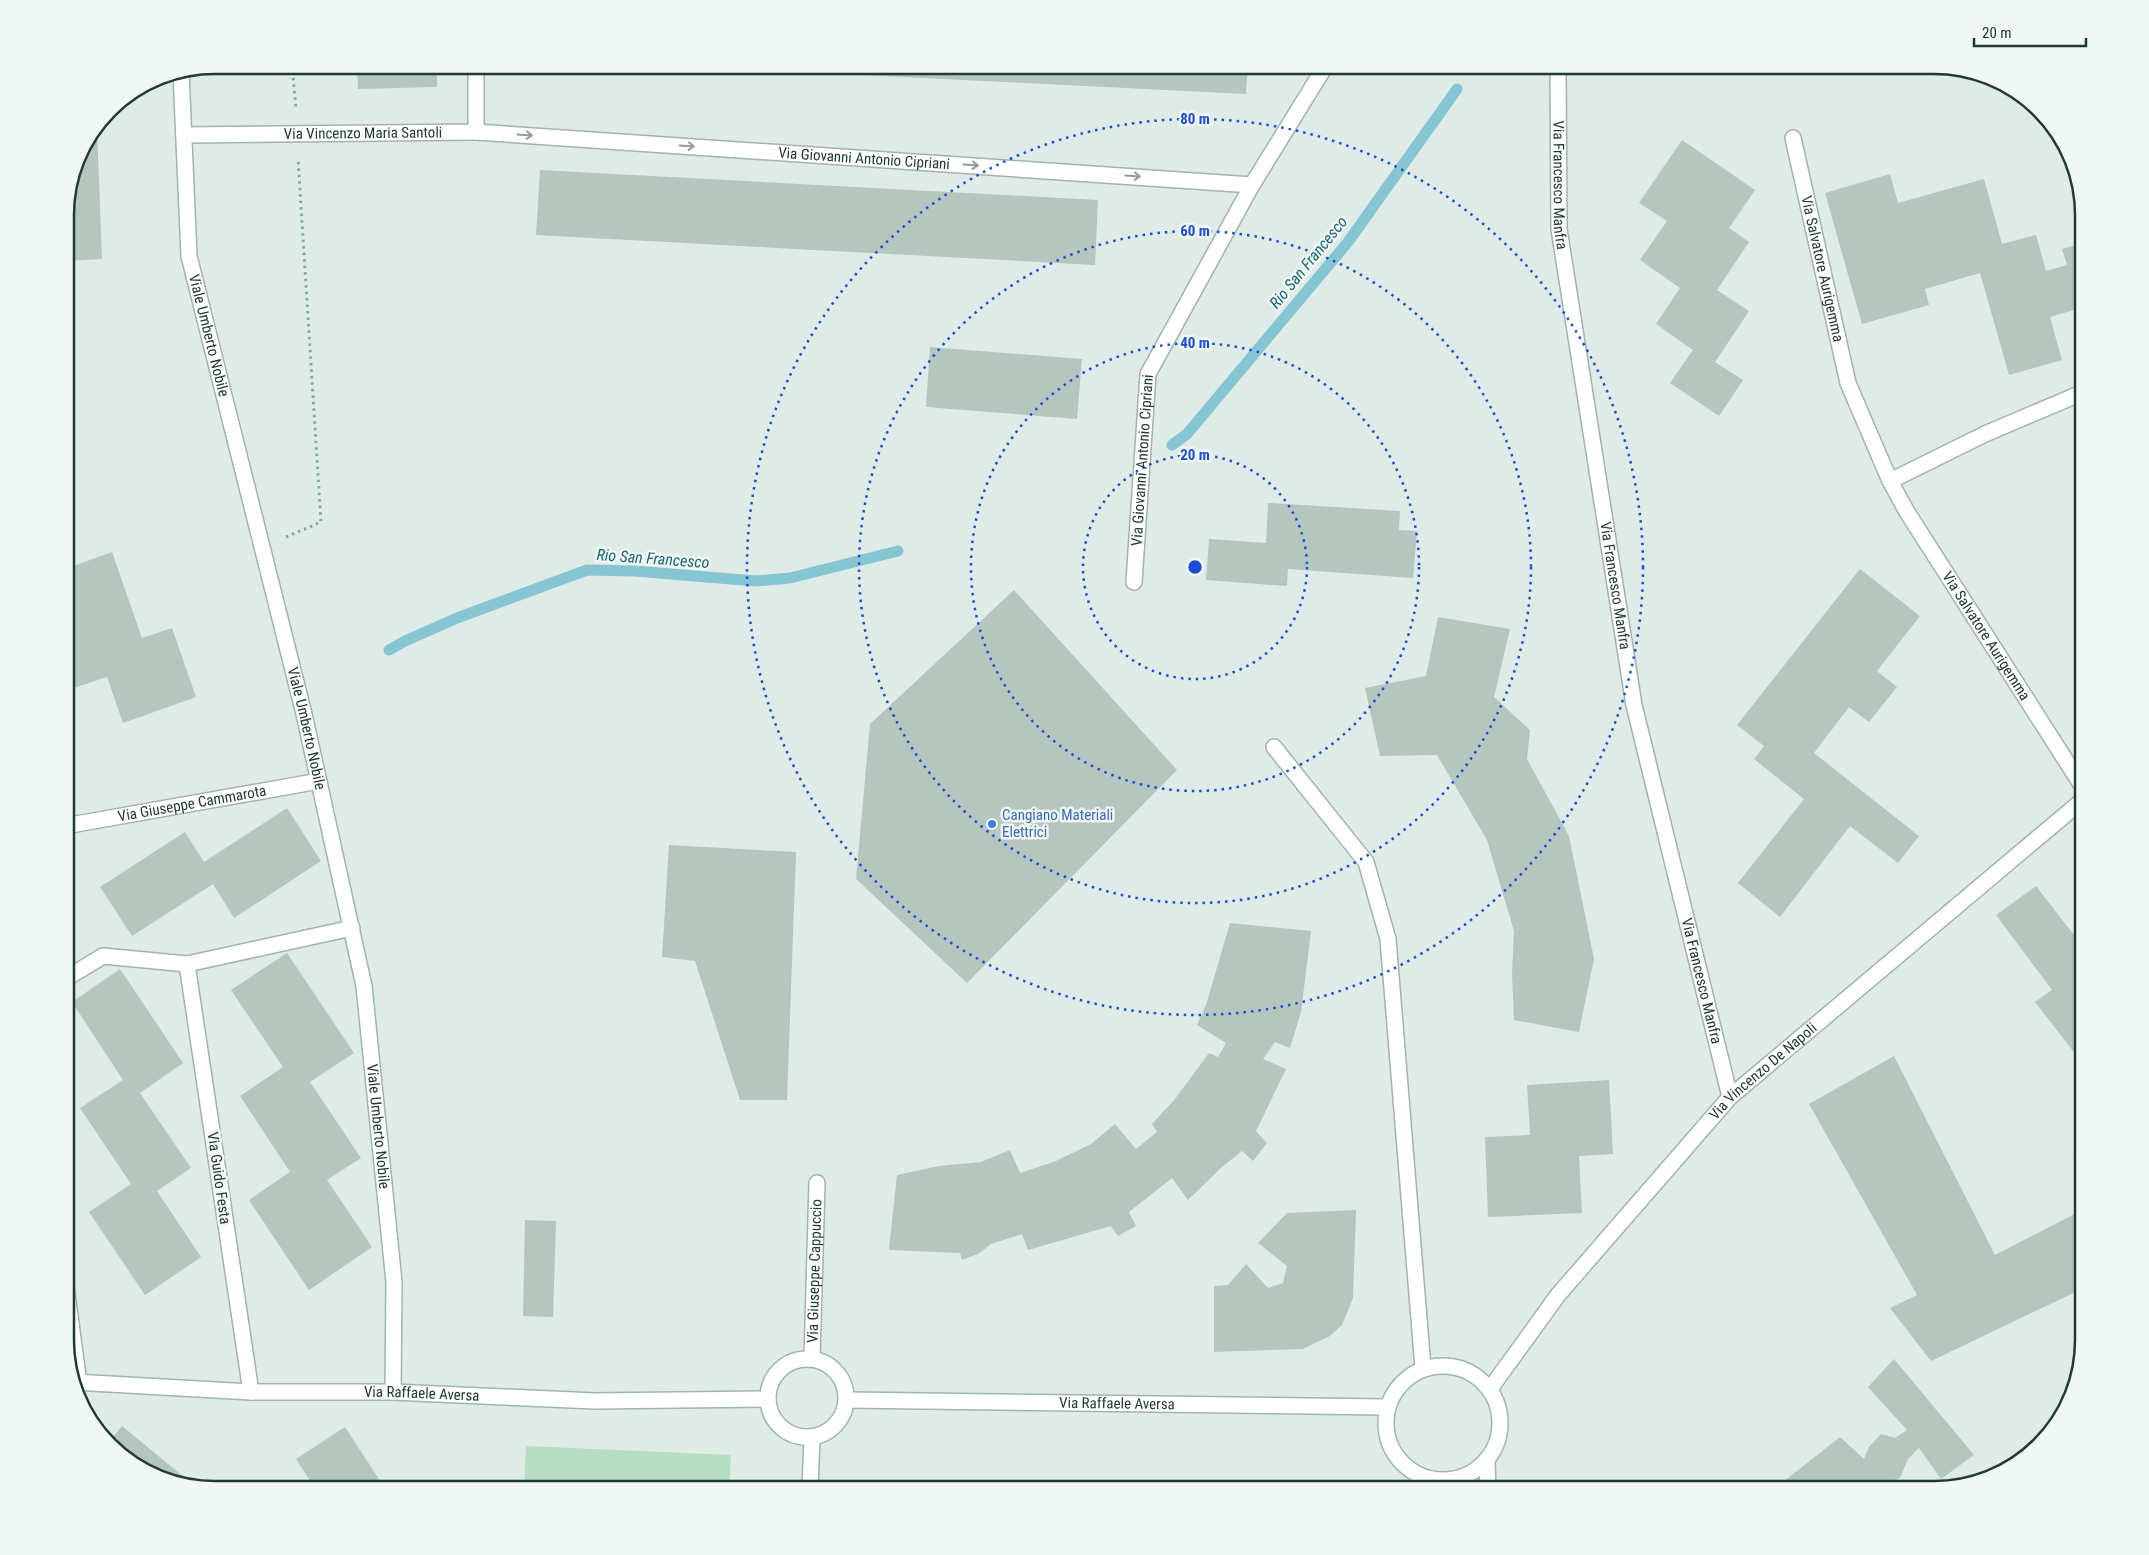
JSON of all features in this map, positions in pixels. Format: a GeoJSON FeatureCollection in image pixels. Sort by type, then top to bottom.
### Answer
{"type":"FeatureCollection","features":[{"type":"Feature","properties":{"kind":"street"},"geometry":{"type":"LineString","coordinates":[[476,74],[476,132]]}},
{"type":"Feature","properties":{"kind":"street","name":"Via Giovanni Antonio Cipriani"},"geometry":{"type":"LineString","coordinates":[[1134,582],[1148,374],[1252,185],[1320,74]]}},
{"type":"Feature","properties":{"kind":"street","name":"Via Francesco Manfra"},"geometry":{"type":"LineString","coordinates":[[1558,74],[1559,229],[1632,695],[1730,1097]]}},
{"type":"Feature","properties":{"kind":"street","name":"Viale Umberto Nobile"},"geometry":{"type":"LineString","coordinates":[[181,78],[189,256],[302,705],[364,986],[394,1282],[393,1392]]}},
{"type":"Feature","properties":{"kind":"street","name":"Via Vincenzo Maria Santoli"},"geometry":{"type":"LineString","coordinates":[[184,135],[476,132]]}},
{"type":"Feature","properties":{"kind":"street","name":"Via Giovanni Antonio Cipriani"},"geometry":{"type":"LineString","coordinates":[[476,132],[1252,185]]}},
{"type":"Feature","properties":{"kind":"street","name":"Via Salvatore Aurigemma"},"geometry":{"type":"LineString","coordinates":[[1793,138],[1848,383],[1890,481],[1907,512],[2075,775]]}},
{"type":"Feature","properties":{"kind":"street"},"geometry":{"type":"LineString","coordinates":[[1890,481],[1985,434],[2075,396]]}},
{"type":"Feature","properties":{"kind":"street"},"geometry":{"type":"LineString","coordinates":[[1274,748],[1366,862],[1388,939],[1423,1368]]}},
{"type":"Feature","properties":{"kind":"street","name":"Via Giuseppe Cammarota"},"geometry":{"type":"LineString","coordinates":[[74,824],[319,781]]}},
{"type":"Feature","properties":{"kind":"street","name":"Via Vincenzo De Napoli"},"geometry":{"type":"LineString","coordinates":[[1490,1389],[1558,1295],[1730,1097],[2075,807]]}},
{"type":"Feature","properties":{"kind":"street"},"geometry":{"type":"LineString","coordinates":[[74,973],[103,956],[188,964],[352,928]]}},
{"type":"Feature","properties":{"kind":"street","name":"Via Guido Festa"},"geometry":{"type":"LineString","coordinates":[[188,964],[251,1392]]}},
{"type":"Feature","properties":{"kind":"street","name":"Via Giuseppe Cappuccio"},"geometry":{"type":"LineString","coordinates":[[812,1359],[817,1183]]}},
{"type":"Feature","properties":{"kind":"street"},"geometry":{"type":"LineString","coordinates":[[812,1359],[824,1362],[841,1378],[846,1400],[843,1413],[836,1424],[825,1432],[812,1437],[801,1436],[781,1427],[774,1418],[768,1399],[770,1386],[776,1374],[786,1365],[799,1360],[812,1359]]}},
{"type":"Feature","properties":{"kind":"street"},"geometry":{"type":"LineString","coordinates":[[1408,1468],[1423,1477],[1440,1480],[1458,1479],[1474,1472],[1487,1460],[1497,1444],[1500,1425],[1498,1406],[1490,1389],[1476,1375],[1460,1367],[1441,1365],[1423,1368],[1407,1377],[1395,1391],[1387,1407],[1385,1424],[1388,1441],[1396,1456],[1417,1481]]}},
{"type":"Feature","properties":{"kind":"street","name":"Via Raffaele Aversa"},"geometry":{"type":"LineString","coordinates":[[80,1382],[251,1392],[393,1392],[595,1401],[768,1399]]}},
{"type":"Feature","properties":{"kind":"street","name":"Via Raffaele Aversa"},"geometry":{"type":"LineString","coordinates":[[846,1400],[1387,1407]]}},
{"type":"Feature","properties":{"kind":"street"},"geometry":{"type":"LineString","coordinates":[[810,1481],[812,1437]]}},
{"type":"Feature","properties":{"kind":"street"},"geometry":{"type":"LineString","coordinates":[[1487,1460],[1488,1481]]}},
{"type":"Feature","properties":{"kind":"path"},"geometry":{"type":"LineString","coordinates":[[263,548],[321,522],[298,177],[299,133],[293,74]]}},
{"type":"Feature","properties":{"kind":"green space"},"geometry":{"type":"Polygon","coordinates":[[[526,1446],[731,1455],[730,1481],[524,1481],[526,1446]]]}},
{"type":"Feature","properties":{"kind":"building"},"geometry":{"type":"Polygon","coordinates":[[[357,74],[437,74],[437,87],[358,89],[357,74]]]}},
{"type":"Feature","properties":{"kind":"building"},"geometry":{"type":"Polygon","coordinates":[[[843,74],[1247,74],[1246,94],[843,74]]]}},
{"type":"Feature","properties":{"kind":"building"},"geometry":{"type":"Polygon","coordinates":[[[97,136],[102,259],[74,261],[74,205],[76,187],[84,161],[97,136]]]}},
{"type":"Feature","properties":{"kind":"building"},"geometry":{"type":"Polygon","coordinates":[[[1682,140],[1755,190],[1729,228],[1749,242],[1717,290],[1749,311],[1715,362],[1743,380],[1719,416],[1670,383],[1693,350],[1656,324],[1680,288],[1640,260],[1667,221],[1639,203],[1682,140]]]}},
{"type":"Feature","properties":{"kind":"building"},"geometry":{"type":"Polygon","coordinates":[[[540,170],[1098,200],[1095,265],[536,235],[540,170]]]}},
{"type":"Feature","properties":{"kind":"building"},"geometry":{"type":"Polygon","coordinates":[[[1890,174],[1898,203],[1984,179],[2002,244],[2036,235],[2046,271],[2067,265],[2062,249],[2075,245],[2075,310],[2050,317],[2062,360],[2009,375],[1980,273],[1925,289],[1929,305],[1862,324],[1825,193],[1890,174]]]}},
{"type":"Feature","properties":{"kind":"building"},"geometry":{"type":"Polygon","coordinates":[[[930,347],[1082,359],[1077,419],[926,407],[930,347]]]}},
{"type":"Feature","properties":{"kind":"building"},"geometry":{"type":"Polygon","coordinates":[[[1268,503],[1400,511],[1399,530],[1417,531],[1413,578],[1288,569],[1287,586],[1206,580],[1209,539],[1266,543],[1268,503]]]}},
{"type":"Feature","properties":{"kind":"building"},"geometry":{"type":"Polygon","coordinates":[[[112,552],[142,638],[172,628],[196,697],[123,723],[107,677],[74,688],[74,566],[112,552]]]}},
{"type":"Feature","properties":{"kind":"building"},"geometry":{"type":"Polygon","coordinates":[[[1860,569],[1920,616],[1877,671],[1897,687],[1869,722],[1849,707],[1814,753],[1919,836],[1898,863],[1850,826],[1780,917],[1738,883],[1804,799],[1754,759],[1764,746],[1737,725],[1860,569]]]}},
{"type":"Feature","properties":{"kind":"building","name":"Cangiano Materiali Elettrici"},"geometry":{"type":"Polygon","coordinates":[[[1014,590],[1177,770],[967,983],[856,879],[870,724],[1014,590]]]}},
{"type":"Feature","properties":{"kind":"building"},"geometry":{"type":"Polygon","coordinates":[[[1438,617],[1510,629],[1494,697],[1530,730],[1527,759],[1569,836],[1594,959],[1579,1032],[1514,1020],[1512,974],[1514,931],[1487,840],[1437,755],[1380,756],[1365,688],[1426,676],[1438,617]]]}},
{"type":"Feature","properties":{"kind":"building"},"geometry":{"type":"Polygon","coordinates":[[[287,808],[321,861],[234,918],[213,884],[132,936],[100,887],[185,832],[204,862],[287,808]]]}},
{"type":"Feature","properties":{"kind":"building"},"geometry":{"type":"Polygon","coordinates":[[[669,845],[796,852],[787,1100],[740,1100],[695,961],[662,957],[669,845]]]}},
{"type":"Feature","properties":{"kind":"building"},"geometry":{"type":"Polygon","coordinates":[[[2036,886],[2075,936],[2075,1053],[2035,1002],[2052,990],[1996,915],[2036,886]]]}},
{"type":"Feature","properties":{"kind":"building"},"geometry":{"type":"Polygon","coordinates":[[[1230,923],[1311,931],[1301,1012],[1290,1048],[1275,1042],[1263,1059],[1286,1069],[1256,1131],[1267,1143],[1253,1161],[1242,1151],[1222,1167],[1188,1200],[1172,1178],[1129,1212],[1136,1226],[1118,1236],[1111,1226],[1028,1250],[1022,1234],[991,1244],[978,1254],[962,1260],[960,1253],[889,1250],[897,1175],[939,1166],[981,1162],[1010,1150],[1020,1173],[1056,1161],[1091,1144],[1115,1124],[1136,1149],[1157,1132],[1152,1124],[1175,1099],[1209,1053],[1218,1057],[1226,1043],[1197,1025],[1206,1005],[1230,923]]]}},
{"type":"Feature","properties":{"kind":"building"},"geometry":{"type":"Polygon","coordinates":[[[287,953],[354,1053],[310,1082],[361,1158],[327,1180],[372,1247],[309,1290],[249,1200],[290,1172],[240,1096],[283,1067],[231,990],[287,953]]]}},
{"type":"Feature","properties":{"kind":"building"},"geometry":{"type":"Polygon","coordinates":[[[120,969],[183,1063],[140,1093],[191,1168],[157,1191],[201,1257],[145,1295],[89,1212],[131,1184],[80,1108],[123,1080],[74,1005],[74,1001],[120,969]]]}},
{"type":"Feature","properties":{"kind":"building"},"geometry":{"type":"Polygon","coordinates":[[[1894,1056],[1995,1255],[2075,1214],[2075,1292],[1931,1361],[1890,1308],[1917,1295],[1809,1104],[1894,1056]]]}},
{"type":"Feature","properties":{"kind":"building"},"geometry":{"type":"Polygon","coordinates":[[[1609,1080],[1613,1154],[1579,1156],[1582,1213],[1488,1217],[1485,1137],[1530,1135],[1527,1085],[1609,1080]]]}},
{"type":"Feature","properties":{"kind":"building"},"geometry":{"type":"Polygon","coordinates":[[[1356,1210],[1353,1298],[1342,1325],[1330,1336],[1303,1349],[1214,1352],[1214,1286],[1228,1285],[1246,1264],[1268,1288],[1283,1283],[1287,1266],[1258,1243],[1287,1213],[1356,1210]]]}},
{"type":"Feature","properties":{"kind":"building"},"geometry":{"type":"Polygon","coordinates":[[[525,1220],[556,1221],[553,1317],[523,1316],[525,1220]]]}},
{"type":"Feature","properties":{"kind":"building"},"geometry":{"type":"Polygon","coordinates":[[[1894,1359],[1974,1455],[1941,1479],[1919,1448],[1908,1459],[1900,1478],[1892,1481],[1784,1481],[1840,1437],[1864,1459],[1869,1447],[1881,1434],[1895,1438],[1907,1430],[1868,1387],[1894,1359]]]}},
{"type":"Feature","properties":{"kind":"building"},"geometry":{"type":"Polygon","coordinates":[[[122,1426],[184,1477],[152,1467],[136,1458],[113,1437],[122,1426]]]}},
{"type":"Feature","properties":{"kind":"building"},"geometry":{"type":"Polygon","coordinates":[[[345,1427],[380,1481],[310,1481],[296,1459],[345,1427]]]}},
{"type":"Feature","properties":{"kind":"waterway","name":"Rio San Francesco"},"geometry":{"type":"LineString","coordinates":[[1172,445],[1187,434],[1348,242],[1457,89]]}},
{"type":"Feature","properties":{"kind":"waterway","name":"Rio San Francesco"},"geometry":{"type":"LineString","coordinates":[[389,650],[457,618],[587,570],[635,571],[755,581],[790,578],[898,551]]}},
{"type":"Feature","properties":{"kind":"place","name":"Cangiano Materiali Elettrici"},"geometry":{"type":"Point","coordinates":[992,824]}}]}
